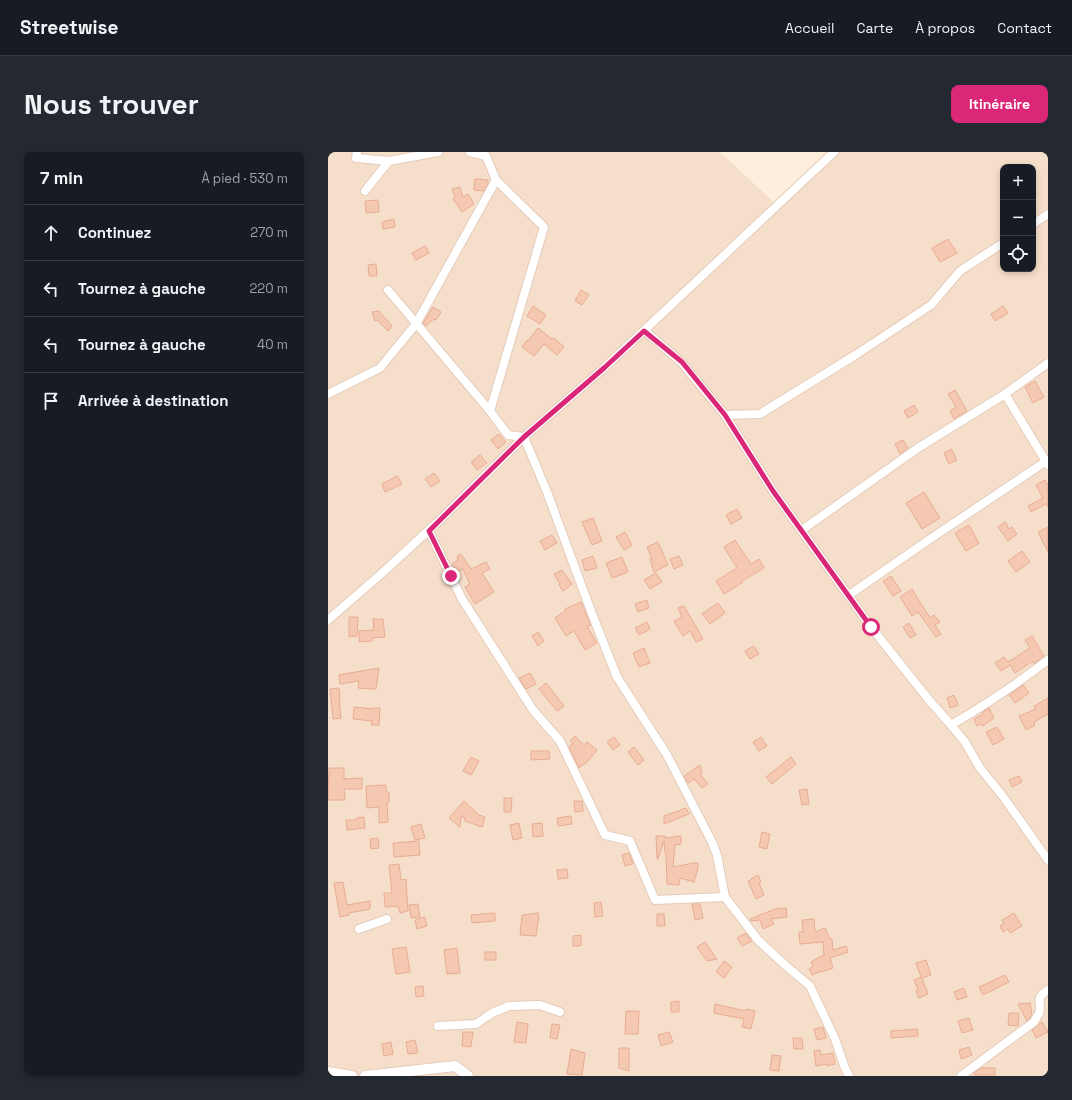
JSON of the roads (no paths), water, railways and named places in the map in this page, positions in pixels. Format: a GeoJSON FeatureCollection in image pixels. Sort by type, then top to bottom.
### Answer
{"type":"FeatureCollection","features":[{"type":"Feature","properties":{"kind":"street"},"geometry":{"type":"LineString","coordinates":[[357,152],[356,158],[389,162],[438,152]]}},
{"type":"Feature","properties":{"kind":"street"},"geometry":{"type":"LineString","coordinates":[[470,152],[486,156],[496,180],[544,227],[490,411]]}},
{"type":"Feature","properties":{"kind":"street"},"geometry":{"type":"LineString","coordinates":[[328,620],[429,531],[524,437],[604,368],[834,152]]}},
{"type":"Feature","properties":{"kind":"street"},"geometry":{"type":"LineString","coordinates":[[365,191],[389,162]]}},
{"type":"Feature","properties":{"kind":"street"},"geometry":{"type":"LineString","coordinates":[[328,394],[380,368],[416,324],[496,180]]}},
{"type":"Feature","properties":{"kind":"street"},"geometry":{"type":"LineString","coordinates":[[1036,222],[1048,214]]}},
{"type":"Feature","properties":{"kind":"street"},"geometry":{"type":"LineString","coordinates":[[725,415],[760,414],[858,354],[931,304],[960,271],[1000,245]]}},
{"type":"Feature","properties":{"kind":"street"},"geometry":{"type":"LineString","coordinates":[[388,290],[490,411],[508,435],[524,437]]}},
{"type":"Feature","properties":{"kind":"street"},"geometry":{"type":"LineString","coordinates":[[644,331],[682,362],[725,415],[773,491],[849,596],[929,700],[965,742],[980,768],[1048,860]]}},
{"type":"Feature","properties":{"kind":"street"},"geometry":{"type":"LineString","coordinates":[[802,530],[918,448],[1005,394],[1048,364]]}},
{"type":"Feature","properties":{"kind":"street"},"geometry":{"type":"LineString","coordinates":[[849,596],[930,539],[1047,462],[1005,394]]}},
{"type":"Feature","properties":{"kind":"street"},"geometry":{"type":"LineString","coordinates":[[524,437],[547,492],[617,677],[667,755],[712,842],[717,855],[725,897],[758,940],[810,986],[835,1039],[849,1076]]}},
{"type":"Feature","properties":{"kind":"street"},"geometry":{"type":"LineString","coordinates":[[429,531],[462,599],[533,710],[560,742],[605,835],[630,841],[655,900],[725,897]]}},
{"type":"Feature","properties":{"kind":"street"},"geometry":{"type":"LineString","coordinates":[[951,725],[989,702],[1048,660]]}},
{"type":"Feature","properties":{"kind":"street"},"geometry":{"type":"LineString","coordinates":[[359,929],[387,919]]}},
{"type":"Feature","properties":{"kind":"street"},"geometry":{"type":"LineString","coordinates":[[961,1076],[988,1058],[1034,1022],[1040,1012],[1039,1000],[1043,993],[1048,990]]}},
{"type":"Feature","properties":{"kind":"street"},"geometry":{"type":"LineString","coordinates":[[438,1026],[476,1024],[492,1013],[509,1006],[540,1005],[560,1012]]}},
{"type":"Feature","properties":{"kind":"street"},"geometry":{"type":"LineString","coordinates":[[364,1076],[455,1066],[468,1076]]}},
{"type":"Feature","properties":{"kind":"street"},"geometry":{"type":"LineString","coordinates":[[328,1072],[352,1076]]}}]}
